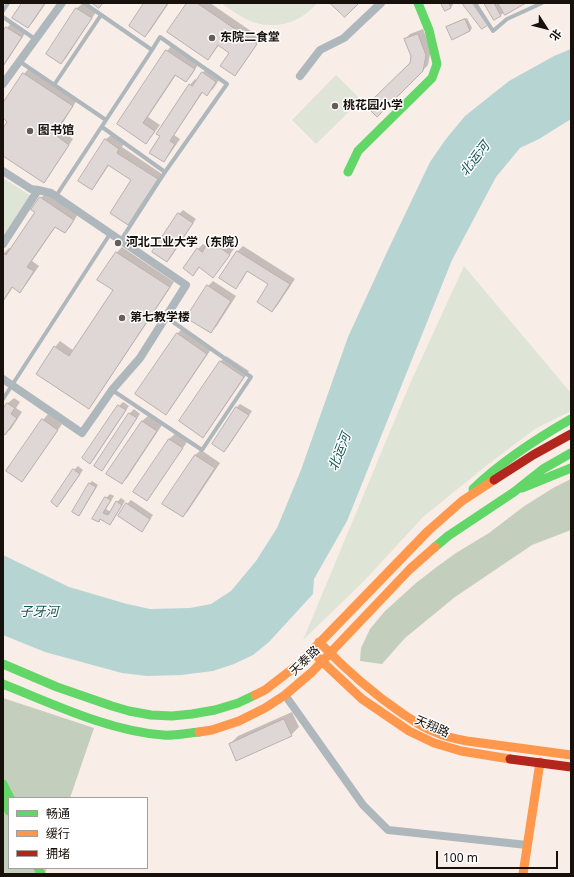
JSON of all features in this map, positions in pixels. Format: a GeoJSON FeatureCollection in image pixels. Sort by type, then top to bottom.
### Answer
{"type":"FeatureCollection","features":[{"type":"Feature","properties":{"kind":"main road"},"geometry":{"type":"LineString","coordinates":[[348,172],[358,151],[432,78],[437,64],[429,30],[418,3]]}},
{"type":"Feature","properties":{"kind":"main road"},"geometry":{"type":"LineString","coordinates":[[462,501],[479,484],[517,452],[571,419]]}},
{"type":"Feature","properties":{"kind":"main road","name":"天泰路"},"geometry":{"type":"LineString","coordinates":[[3,664],[57,686],[129,712],[151,715],[172,716],[215,710],[228,707],[253,697],[279,680],[300,663],[428,531],[462,501],[534,454],[568,436]]}},
{"type":"Feature","properties":{"kind":"main road","name":"天泰路"},"geometry":{"type":"LineString","coordinates":[[3,684],[106,724],[134,731],[164,735],[199,732],[226,726],[252,715],[285,695],[322,662],[410,569],[448,536],[514,492],[543,469],[571,453]]}},
{"type":"Feature","properties":{"kind":"main road"},"geometry":{"type":"LineString","coordinates":[[514,492],[571,468]]}},
{"type":"Feature","properties":{"kind":"main road","name":"天翔路"},"geometry":{"type":"LineString","coordinates":[[319,642],[372,692],[391,706],[434,732],[458,740],[571,755]]}},
{"type":"Feature","properties":{"kind":"main road","name":"天翔路"},"geometry":{"type":"LineString","coordinates":[[311,651],[362,699],[409,731],[434,743],[461,751],[571,767]]}},
{"type":"Feature","properties":{"kind":"main road"},"geometry":{"type":"LineString","coordinates":[[523,874],[540,762]]}},
{"type":"Feature","properties":{"kind":"main road"},"geometry":{"type":"LineString","coordinates":[[3,784],[10,797]]}},
{"type":"Feature","properties":{"kind":"main road"},"geometry":{"type":"LineString","coordinates":[[3,799],[8,809]]}},
{"type":"Feature","properties":{"kind":"street"},"geometry":{"type":"LineString","coordinates":[[3,84],[62,3]]}},
{"type":"Feature","properties":{"kind":"street"},"geometry":{"type":"LineString","coordinates":[[300,76],[320,50],[344,38],[381,3]]}},
{"type":"Feature","properties":{"kind":"street"},"geometry":{"type":"LineString","coordinates":[[3,171],[31,189],[51,193],[56,196],[186,285],[140,358],[112,390],[82,433],[3,379]]}},
{"type":"Feature","properties":{"kind":"street"},"geometry":{"type":"LineString","coordinates":[[3,244],[38,190]]}},
{"type":"Feature","properties":{"kind":"street"},"geometry":{"type":"LineString","coordinates":[[285,695],[363,805],[388,830],[528,846]]}},
{"type":"Feature","properties":{"kind":"lane"},"geometry":{"type":"LineString","coordinates":[[3,11],[8,3]]}},
{"type":"Feature","properties":{"kind":"lane"},"geometry":{"type":"LineString","coordinates":[[84,3],[152,50]]}},
{"type":"Feature","properties":{"kind":"lane"},"geometry":{"type":"LineString","coordinates":[[475,3],[493,31],[507,19],[542,3]]}},
{"type":"Feature","properties":{"kind":"lane"},"geometry":{"type":"LineString","coordinates":[[54,85],[101,15]]}},
{"type":"Feature","properties":{"kind":"lane"},"geometry":{"type":"LineString","coordinates":[[3,17],[35,39]]}},
{"type":"Feature","properties":{"kind":"lane"},"geometry":{"type":"LineString","coordinates":[[56,196],[160,37],[227,84],[120,241]]}},
{"type":"Feature","properties":{"kind":"lane"},"geometry":{"type":"LineString","coordinates":[[19,61],[106,120]]}},
{"type":"Feature","properties":{"kind":"lane"},"geometry":{"type":"LineString","coordinates":[[102,127],[166,172]]}},
{"type":"Feature","properties":{"kind":"lane"},"geometry":{"type":"LineString","coordinates":[[3,399],[110,234]]}},
{"type":"Feature","properties":{"kind":"lane"},"geometry":{"type":"LineString","coordinates":[[112,390],[202,450],[251,377],[166,317]]}},
{"type":"Feature","properties":{"kind":"green space"},"geometry":{"type":"Polygon","coordinates":[[[221,3],[317,3],[302,17],[293,21],[284,24],[264,25],[241,16],[221,3]]]}},
{"type":"Feature","properties":{"kind":"green space"},"geometry":{"type":"Polygon","coordinates":[[[336,75],[361,100],[316,144],[292,120],[336,75]]]}},
{"type":"Feature","properties":{"kind":"green space"},"geometry":{"type":"Polygon","coordinates":[[[3,178],[34,198],[3,244],[3,178]]]}},
{"type":"Feature","properties":{"kind":"green space"},"geometry":{"type":"Polygon","coordinates":[[[464,266],[571,393],[571,411],[535,429],[491,462],[423,517],[365,580],[303,640],[409,386],[464,266]]]}},
{"type":"Feature","properties":{"kind":"green space"},"geometry":{"type":"Polygon","coordinates":[[[571,479],[571,530],[532,545],[455,597],[405,638],[382,664],[360,661],[361,648],[370,629],[384,612],[416,583],[456,553],[489,533],[523,507],[553,488],[571,479]]]}},
{"type":"Feature","properties":{"kind":"green space"},"geometry":{"type":"Polygon","coordinates":[[[3,698],[94,728],[70,797],[8,797],[8,869],[47,869],[45,874],[3,874],[3,698]]]}},
{"type":"Feature","properties":{"kind":"water","name":"子牙河"},"geometry":{"type":"Polygon","coordinates":[[[571,49],[571,119],[539,139],[520,148],[496,177],[452,260],[347,521],[314,579],[313,594],[269,642],[253,655],[234,664],[213,671],[181,675],[147,676],[122,673],[45,652],[3,635],[3,555],[69,587],[127,604],[150,609],[190,608],[211,604],[231,591],[256,561],[277,528],[301,470],[348,337],[430,162],[465,116],[509,81],[554,56],[571,49]]]}},
{"type":"Feature","properties":{"kind":"building"},"geometry":{"type":"Polygon","coordinates":[[[22,3],[45,3],[28,28],[12,18],[22,3]]]}},
{"type":"Feature","properties":{"kind":"building"},"geometry":{"type":"Polygon","coordinates":[[[92,3],[103,3],[99,8],[92,3]]]}},
{"type":"Feature","properties":{"kind":"building"},"geometry":{"type":"Polygon","coordinates":[[[144,3],[168,3],[145,37],[129,26],[144,3]]]}},
{"type":"Feature","properties":{"kind":"building","name":"东院二食堂"},"geometry":{"type":"Polygon","coordinates":[[[187,3],[197,3],[257,44],[235,76],[220,66],[229,53],[218,45],[208,60],[167,32],[187,3]]]}},
{"type":"Feature","properties":{"kind":"building"},"geometry":{"type":"Polygon","coordinates":[[[330,3],[359,3],[345,17],[330,3]]]}},
{"type":"Feature","properties":{"kind":"building"},"geometry":{"type":"Polygon","coordinates":[[[441,3],[449,3],[451,8],[445,11],[441,3]]]}},
{"type":"Feature","properties":{"kind":"building"},"geometry":{"type":"Polygon","coordinates":[[[462,3],[472,3],[488,25],[482,29],[462,3]]]}},
{"type":"Feature","properties":{"kind":"building"},"geometry":{"type":"Polygon","coordinates":[[[484,3],[494,3],[501,16],[494,20],[484,3]]]}},
{"type":"Feature","properties":{"kind":"building"},"geometry":{"type":"Polygon","coordinates":[[[498,3],[526,3],[505,15],[498,3]]]}},
{"type":"Feature","properties":{"kind":"building"},"geometry":{"type":"Polygon","coordinates":[[[76,8],[92,18],[61,64],[46,54],[76,8]]]}},
{"type":"Feature","properties":{"kind":"building"},"geometry":{"type":"Polygon","coordinates":[[[465,19],[470,31],[452,40],[446,27],[465,19]]]}},
{"type":"Feature","properties":{"kind":"building"},"geometry":{"type":"Polygon","coordinates":[[[6,27],[22,37],[3,66],[3,31],[6,27]]]}},
{"type":"Feature","properties":{"kind":"building"},"geometry":{"type":"Polygon","coordinates":[[[418,34],[426,55],[423,71],[377,117],[371,111],[378,104],[373,99],[410,63],[411,56],[404,39],[418,34]]]}},
{"type":"Feature","properties":{"kind":"building"},"geometry":{"type":"Polygon","coordinates":[[[166,50],[195,69],[186,82],[175,75],[143,123],[155,131],[146,144],[117,124],[166,50]]]}},
{"type":"Feature","properties":{"kind":"building"},"geometry":{"type":"Polygon","coordinates":[[[202,72],[216,82],[207,96],[202,92],[170,141],[175,144],[164,162],[149,153],[160,136],[156,134],[189,84],[192,86],[202,72]]]}},
{"type":"Feature","properties":{"kind":"building","name":"图书馆"},"geometry":{"type":"Polygon","coordinates":[[[23,73],[73,106],[54,134],[69,145],[44,183],[3,156],[3,128],[7,122],[3,118],[3,103],[23,73]]]}},
{"type":"Feature","properties":{"kind":"building"},"geometry":{"type":"Polygon","coordinates":[[[105,139],[119,149],[117,153],[158,179],[128,225],[110,213],[131,180],[108,165],[92,190],[78,181],[105,139]]]}},
{"type":"Feature","properties":{"kind":"building"},"geometry":{"type":"Polygon","coordinates":[[[40,197],[74,220],[65,233],[55,227],[27,267],[34,271],[20,293],[12,287],[3,301],[3,253],[6,255],[35,212],[31,210],[40,197]]]}},
{"type":"Feature","properties":{"kind":"building"},"geometry":{"type":"Polygon","coordinates":[[[178,213],[193,223],[167,262],[152,252],[178,213]]]}},
{"type":"Feature","properties":{"kind":"building"},"geometry":{"type":"Polygon","coordinates":[[[210,240],[230,255],[213,278],[199,267],[193,276],[183,268],[197,248],[202,252],[210,240]]]}},
{"type":"Feature","properties":{"kind":"building"},"geometry":{"type":"Polygon","coordinates":[[[237,251],[290,284],[272,312],[257,302],[268,284],[247,271],[236,289],[219,278],[237,251]]]}},
{"type":"Feature","properties":{"kind":"building","name":"第七教学楼"},"geometry":{"type":"Polygon","coordinates":[[[116,252],[170,287],[89,409],[36,374],[54,346],[69,356],[113,290],[97,280],[116,252]]]}},
{"type":"Feature","properties":{"kind":"building"},"geometry":{"type":"Polygon","coordinates":[[[207,285],[231,301],[211,333],[186,318],[207,285]]]}},
{"type":"Feature","properties":{"kind":"building"},"geometry":{"type":"Polygon","coordinates":[[[177,333],[207,354],[166,415],[135,394],[177,333]]]}},
{"type":"Feature","properties":{"kind":"building"},"geometry":{"type":"Polygon","coordinates":[[[220,361],[244,377],[203,438],[179,421],[220,361]]]}},
{"type":"Feature","properties":{"kind":"building"},"geometry":{"type":"Polygon","coordinates":[[[7,403],[15,408],[11,414],[17,418],[5,435],[3,433],[3,409],[7,403]]]}},
{"type":"Feature","properties":{"kind":"building"},"geometry":{"type":"Polygon","coordinates":[[[118,405],[126,410],[90,464],[82,458],[118,405]]]}},
{"type":"Feature","properties":{"kind":"building"},"geometry":{"type":"Polygon","coordinates":[[[236,407],[249,415],[224,452],[212,444],[236,407]]]}},
{"type":"Feature","properties":{"kind":"building"},"geometry":{"type":"Polygon","coordinates":[[[129,413],[137,418],[102,471],[94,466],[129,413]]]}},
{"type":"Feature","properties":{"kind":"building"},"geometry":{"type":"Polygon","coordinates":[[[42,419],[58,430],[22,482],[6,471],[42,419]]]}},
{"type":"Feature","properties":{"kind":"building"},"geometry":{"type":"Polygon","coordinates":[[[142,421],[157,431],[122,484],[106,474],[142,421]]]}},
{"type":"Feature","properties":{"kind":"building"},"geometry":{"type":"Polygon","coordinates":[[[169,439],[183,448],[147,501],[133,492],[169,439]]]}},
{"type":"Feature","properties":{"kind":"building"},"geometry":{"type":"Polygon","coordinates":[[[195,455],[215,468],[183,517],[162,504],[195,455]]]}},
{"type":"Feature","properties":{"kind":"building"},"geometry":{"type":"Polygon","coordinates":[[[73,469],[80,474],[57,507],[51,502],[73,469]]]}},
{"type":"Feature","properties":{"kind":"building"},"geometry":{"type":"Polygon","coordinates":[[[89,483],[96,487],[79,516],[72,512],[89,483]]]}},
{"type":"Feature","properties":{"kind":"building"},"geometry":{"type":"Polygon","coordinates":[[[105,497],[111,500],[103,513],[108,515],[116,501],[122,505],[110,525],[100,519],[99,522],[92,519],[105,497]]]}},
{"type":"Feature","properties":{"kind":"building"},"geometry":{"type":"Polygon","coordinates":[[[126,503],[150,519],[142,532],[118,516],[126,503]]]}},
{"type":"Feature","properties":{"kind":"building"},"geometry":{"type":"Polygon","coordinates":[[[284,719],[292,736],[236,761],[229,744],[284,719]]]}},
{"type":"Feature","properties":{"kind":"traffic: fast"},"geometry":{"type":"LineString","coordinates":[[348,172],[358,151],[432,78],[437,64],[429,30],[418,3]]}},
{"type":"Feature","properties":{"kind":"traffic: fast"},"geometry":{"type":"LineString","coordinates":[[473,489],[520,451],[571,419]]}},
{"type":"Feature","properties":{"kind":"traffic: fast"},"geometry":{"type":"LineString","coordinates":[[435,547],[448,536],[514,492],[543,469],[571,453]]}},
{"type":"Feature","properties":{"kind":"traffic: fast"},"geometry":{"type":"LineString","coordinates":[[522,488],[571,468]]}},
{"type":"Feature","properties":{"kind":"traffic: fast"},"geometry":{"type":"LineString","coordinates":[[3,664],[57,687],[112,706],[151,715],[172,716],[215,710],[238,703],[255,695]]}},
{"type":"Feature","properties":{"kind":"traffic: fast"},"geometry":{"type":"LineString","coordinates":[[3,684],[82,716],[122,728],[163,735],[199,732]]}},
{"type":"Feature","properties":{"kind":"traffic: fast"},"geometry":{"type":"LineString","coordinates":[[3,784],[10,797]]}},
{"type":"Feature","properties":{"kind":"traffic: fast"},"geometry":{"type":"LineString","coordinates":[[3,799],[8,809]]}},
{"type":"Feature","properties":{"kind":"traffic: fast"},"geometry":{"type":"LineString","coordinates":[[38,869],[41,874]]}},
{"type":"Feature","properties":{"kind":"traffic: slow"},"geometry":{"type":"LineString","coordinates":[[255,695],[265,690],[300,663],[428,531],[462,501],[494,480]]}},
{"type":"Feature","properties":{"kind":"traffic: slow"},"geometry":{"type":"LineString","coordinates":[[199,732],[212,730],[239,721],[265,708],[285,695],[312,672],[410,569],[435,547]]}},
{"type":"Feature","properties":{"kind":"traffic: slow"},"geometry":{"type":"LineString","coordinates":[[319,642],[339,662],[380,698],[422,726],[447,737],[467,741],[571,755]]}},
{"type":"Feature","properties":{"kind":"traffic: slow"},"geometry":{"type":"LineString","coordinates":[[311,651],[362,699],[409,731],[434,743],[461,751],[510,759]]}},
{"type":"Feature","properties":{"kind":"traffic: slow"},"geometry":{"type":"LineString","coordinates":[[523,874],[540,762]]}},
{"type":"Feature","properties":{"kind":"traffic: jam"},"geometry":{"type":"LineString","coordinates":[[494,480],[533,455],[571,434]]}},
{"type":"Feature","properties":{"kind":"traffic: jam"},"geometry":{"type":"LineString","coordinates":[[510,759],[571,767]]}},
{"type":"Feature","properties":{"kind":"place","name":"东院二食堂"},"geometry":{"type":"Point","coordinates":[212,38]}},
{"type":"Feature","properties":{"kind":"place","name":"桃花园小学"},"geometry":{"type":"Point","coordinates":[335,106]}},
{"type":"Feature","properties":{"kind":"place","name":"图书馆"},"geometry":{"type":"Point","coordinates":[30,131]}},
{"type":"Feature","properties":{"kind":"place","name":"河北工业大学（东院）"},"geometry":{"type":"Point","coordinates":[118,243]}},
{"type":"Feature","properties":{"kind":"place","name":"第七教学楼"},"geometry":{"type":"Point","coordinates":[122,318]}},
{"type":"Feature","properties":{"kind":"water label","name":"北运河"},"geometry":{"type":"Point","coordinates":[475,159]}},
{"type":"Feature","properties":{"kind":"water label","name":"北运河"},"geometry":{"type":"Point","coordinates":[340,452]}}]}
